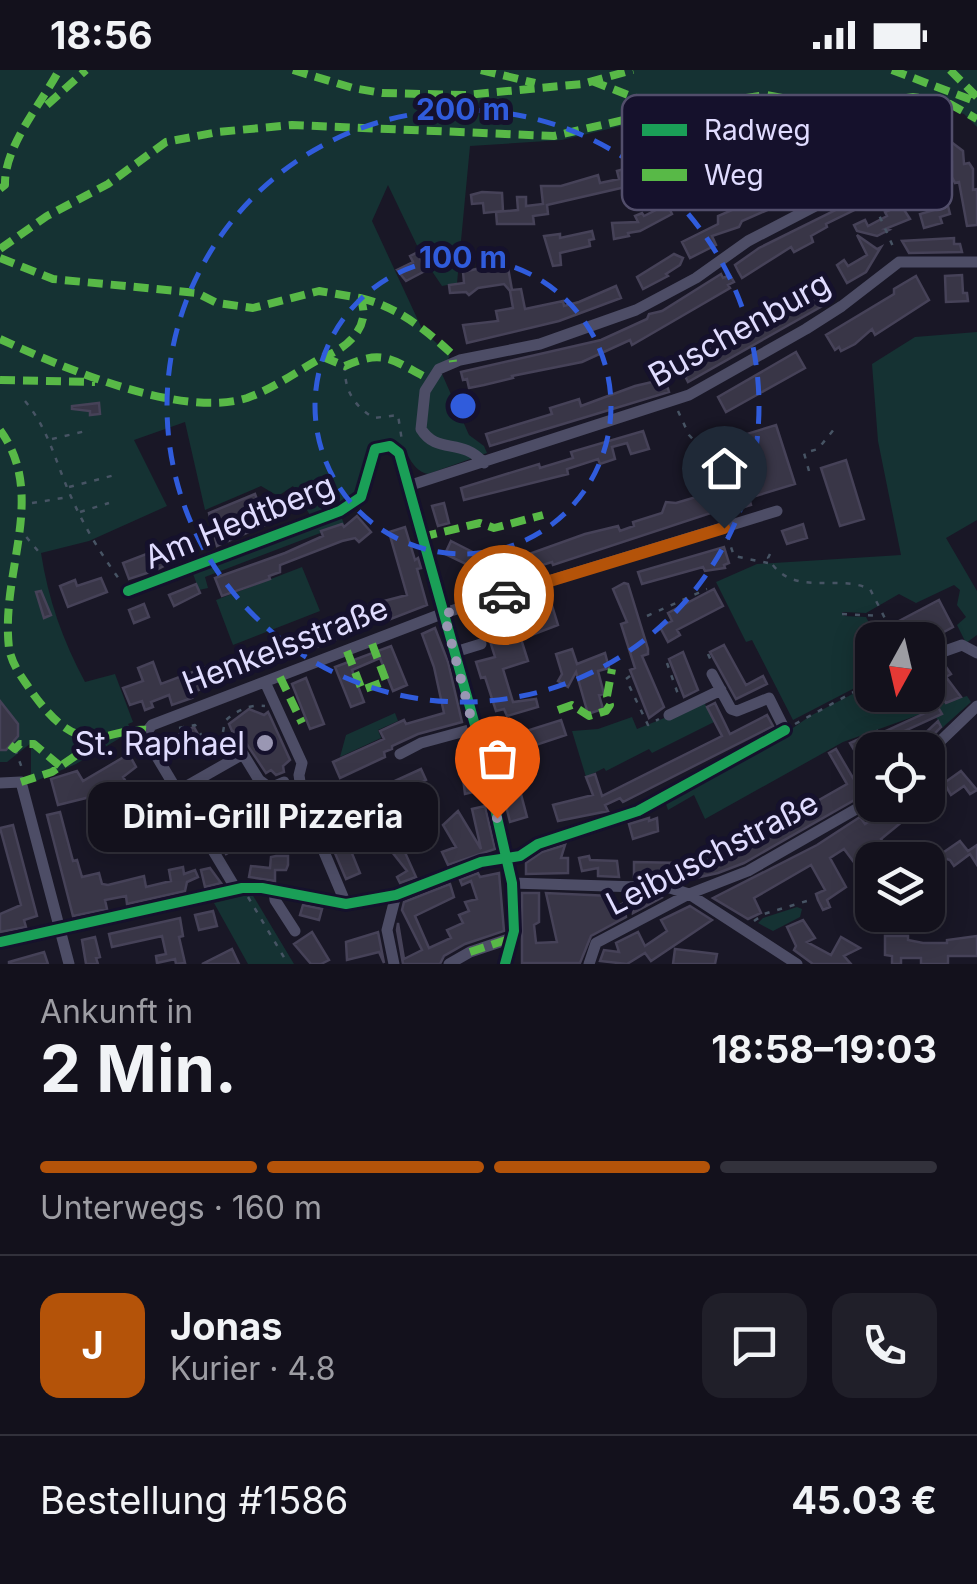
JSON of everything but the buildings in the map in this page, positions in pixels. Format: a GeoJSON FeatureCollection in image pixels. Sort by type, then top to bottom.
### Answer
{"type":"FeatureCollection","features":[{"type":"Feature","properties":{"kind":"street"},"geometry":{"type":"LineString","coordinates":[[484,463],[474,451],[431,441],[421,429],[425,391],[439,368],[540,344],[636,310],[696,278],[748,241],[808,210]]}},
{"type":"Feature","properties":{"kind":"street","name":"Buschenburg"},"geometry":{"type":"LineString","coordinates":[[408,486],[674,401],[806,329],[900,262],[977,262]]}},
{"type":"Feature","properties":{"kind":"street","name":"Am Hedtberg"},"geometry":{"type":"LineString","coordinates":[[128,591],[340,511],[361,497],[375,448],[395,449]]}},
{"type":"Feature","properties":{"kind":"street"},"geometry":{"type":"LineString","coordinates":[[395,449],[476,728],[512,883],[512,938],[505,964]]}},
{"type":"Feature","properties":{"kind":"street","name":"Henkelsstraße"},"geometry":{"type":"LineString","coordinates":[[178,791],[151,748],[148,730],[178,726],[265,682],[444,614],[776,511]]}},
{"type":"Feature","properties":{"kind":"street"},"geometry":{"type":"LineString","coordinates":[[455,652],[481,644]]}},
{"type":"Feature","properties":{"kind":"street"},"geometry":{"type":"LineString","coordinates":[[945,650],[962,645],[974,647]]}},
{"type":"Feature","properties":{"kind":"street"},"geometry":{"type":"LineString","coordinates":[[0,942],[239,888],[277,890],[346,904],[396,896],[481,862],[520,856],[538,844],[638,810],[786,730],[769,698],[737,711],[731,709],[712,674]]}},
{"type":"Feature","properties":{"kind":"street"},"geometry":{"type":"LineString","coordinates":[[265,682],[302,763],[299,774],[303,802],[346,904]]}},
{"type":"Feature","properties":{"kind":"street"},"geometry":{"type":"LineString","coordinates":[[669,714],[720,690]]}},
{"type":"Feature","properties":{"kind":"street"},"geometry":{"type":"LineString","coordinates":[[945,737],[977,706]]}},
{"type":"Feature","properties":{"kind":"street"},"geometry":{"type":"LineString","coordinates":[[400,754],[421,743],[476,728]]}},
{"type":"Feature","properties":{"kind":"street"},"geometry":{"type":"LineString","coordinates":[[239,888],[178,791],[243,754],[259,780],[270,788],[299,774]]}},
{"type":"Feature","properties":{"kind":"street"},"geometry":{"type":"LineString","coordinates":[[0,783],[21,782],[69,964]]}},
{"type":"Feature","properties":{"kind":"street"},"geometry":{"type":"LineString","coordinates":[[284,782],[292,797],[303,802]]}},
{"type":"Feature","properties":{"kind":"street","name":"Leibuschstraße"},"geometry":{"type":"LineString","coordinates":[[589,964],[596,943],[689,894],[748,871],[855,810]]}},
{"type":"Feature","properties":{"kind":"street"},"geometry":{"type":"LineString","coordinates":[[512,883],[670,888],[689,894],[797,964]]}},
{"type":"Feature","properties":{"kind":"street"},"geometry":{"type":"LineString","coordinates":[[277,890],[275,900],[295,931]]}},
{"type":"Feature","properties":{"kind":"street"},"geometry":{"type":"LineString","coordinates":[[394,964],[387,930],[396,896]]}},
{"type":"Feature","properties":{"kind":"street"},"geometry":{"type":"LineString","coordinates":[[448,964],[512,938]]}},
{"type":"Feature","properties":{"kind":"path"},"geometry":{"type":"LineString","coordinates":[[875,210],[891,242]]}},
{"type":"Feature","properties":{"kind":"path"},"geometry":{"type":"LineString","coordinates":[[345,366],[346,385],[358,408],[374,418],[398,415],[403,440],[395,449]]}},
{"type":"Feature","properties":{"kind":"path"},"geometry":{"type":"LineString","coordinates":[[25,400],[50,439],[71,497],[95,545],[128,591]]}},
{"type":"Feature","properties":{"kind":"path"},"geometry":{"type":"LineString","coordinates":[[674,401],[689,435],[699,446]]}},
{"type":"Feature","properties":{"kind":"path"},"geometry":{"type":"LineString","coordinates":[[809,471],[804,453],[818,449],[835,428]]}},
{"type":"Feature","properties":{"kind":"path"},"geometry":{"type":"LineString","coordinates":[[50,439],[90,430]]}},
{"type":"Feature","properties":{"kind":"path"},"geometry":{"type":"LineString","coordinates":[[68,488],[114,475]]}},
{"type":"Feature","properties":{"kind":"path"},"geometry":{"type":"LineString","coordinates":[[32,503],[71,497]]}},
{"type":"Feature","properties":{"kind":"path"},"geometry":{"type":"LineString","coordinates":[[78,512],[108,503]]}},
{"type":"Feature","properties":{"kind":"path"},"geometry":{"type":"LineString","coordinates":[[18,527],[38,551]]}},
{"type":"Feature","properties":{"kind":"path"},"geometry":{"type":"LineString","coordinates":[[730,546],[734,556],[770,563],[802,584],[852,584],[870,589],[886,622]]}},
{"type":"Feature","properties":{"kind":"path"},"geometry":{"type":"LineString","coordinates":[[770,554],[770,563]]}},
{"type":"Feature","properties":{"kind":"path"},"geometry":{"type":"LineString","coordinates":[[647,616],[707,588]]}},
{"type":"Feature","properties":{"kind":"path"},"geometry":{"type":"LineString","coordinates":[[842,614],[882,616]]}},
{"type":"Feature","properties":{"kind":"path"},"geometry":{"type":"LineString","coordinates":[[667,663],[683,708]]}},
{"type":"Feature","properties":{"kind":"path"},"geometry":{"type":"LineString","coordinates":[[630,676],[626,679],[631,695],[648,724],[669,714]]}},
{"type":"Feature","properties":{"kind":"path"},"geometry":{"type":"LineString","coordinates":[[786,730],[855,691]]}},
{"type":"Feature","properties":{"kind":"path"},"geometry":{"type":"LineString","coordinates":[[224,734],[224,721],[240,710],[258,705],[276,708]]}},
{"type":"Feature","properties":{"kind":"path"},"geometry":{"type":"LineString","coordinates":[[178,726],[195,725],[208,740],[224,734]]}},
{"type":"Feature","properties":{"kind":"path"},"geometry":{"type":"LineString","coordinates":[[224,734],[243,754]]}},
{"type":"Feature","properties":{"kind":"path"},"geometry":{"type":"LineString","coordinates":[[14,749],[20,761]]}},
{"type":"Feature","properties":{"kind":"path"},"geometry":{"type":"LineString","coordinates":[[202,833],[270,795],[270,788]]}},
{"type":"Feature","properties":{"kind":"path"},"geometry":{"type":"LineString","coordinates":[[239,888],[288,964]]}},
{"type":"Feature","properties":{"kind":"path"},"geometry":{"type":"LineString","coordinates":[[746,930],[764,914],[810,900]]}},
{"type":"Feature","properties":{"kind":"green space"},"geometry":{"type":"Polygon","coordinates":[[[0,70],[977,70],[977,127],[964,114],[952,110],[952,95],[622,95],[622,126],[562,140],[470,146],[457,283],[442,286],[423,258],[388,185],[372,221],[423,331],[450,355],[442,374],[469,435],[487,453],[428,474],[414,465],[394,440],[375,445],[360,489],[337,506],[344,524],[205,577],[208,588],[199,590],[192,571],[314,522],[293,486],[278,496],[261,486],[205,510],[185,422],[134,440],[167,506],[89,541],[41,553],[52,603],[77,667],[85,682],[115,674],[133,722],[128,724],[132,731],[76,764],[31,783],[31,743],[7,762],[0,762],[0,70]]]}},
{"type":"Feature","properties":{"kind":"green space"},"geometry":{"type":"Polygon","coordinates":[[[977,332],[977,520],[946,538],[977,591],[977,635],[966,643],[957,625],[966,617],[957,605],[960,590],[954,585],[916,603],[899,594],[866,613],[842,612],[844,616],[866,617],[869,622],[855,622],[855,688],[793,720],[752,640],[746,642],[716,582],[757,564],[901,555],[878,441],[872,364],[915,337],[977,332]]]}},
{"type":"Feature","properties":{"kind":"green space"},"geometry":{"type":"Polygon","coordinates":[[[302,567],[320,611],[233,645],[216,600],[302,567]]]}},
{"type":"Feature","properties":{"kind":"green space"},"geometry":{"type":"Polygon","coordinates":[[[855,693],[855,712],[926,712],[871,732],[855,732],[855,738],[705,819],[694,795],[668,810],[665,801],[791,734],[790,730],[855,693]]]}},
{"type":"Feature","properties":{"kind":"green space"},"geometry":{"type":"Polygon","coordinates":[[[967,696],[971,702],[942,728],[933,712],[945,712],[945,703],[967,696]]]}},
{"type":"Feature","properties":{"kind":"green space"},"geometry":{"type":"Polygon","coordinates":[[[704,702],[714,722],[652,753],[649,749],[586,777],[572,731],[598,729],[632,717],[637,729],[704,702]]]}},
{"type":"Feature","properties":{"kind":"green space"},"geometry":{"type":"Polygon","coordinates":[[[395,713],[398,721],[378,730],[381,738],[340,757],[346,735],[395,713]]]}},
{"type":"Feature","properties":{"kind":"green space"},"geometry":{"type":"Polygon","coordinates":[[[252,894],[294,964],[248,964],[214,903],[252,894]]]}},
{"type":"Feature","properties":{"kind":"green space"},"geometry":{"type":"Polygon","coordinates":[[[797,907],[802,909],[800,917],[773,931],[758,923],[763,918],[797,907]]]}},
{"type":"Feature","properties":{"kind":"marked path"},"geometry":{"type":"LineString","coordinates":[[0,189],[5,185],[17,140],[59,70]]}},
{"type":"Feature","properties":{"kind":"marked path"},"geometry":{"type":"LineString","coordinates":[[47,105],[86,70]]}},
{"type":"Feature","properties":{"kind":"marked path"},"geometry":{"type":"LineString","coordinates":[[293,70],[382,93],[466,95],[582,84],[633,70]]}},
{"type":"Feature","properties":{"kind":"marked path"},"geometry":{"type":"LineString","coordinates":[[481,70],[535,83]]}},
{"type":"Feature","properties":{"kind":"marked path"},"geometry":{"type":"LineString","coordinates":[[892,70],[977,102]]}},
{"type":"Feature","properties":{"kind":"marked path"},"geometry":{"type":"LineString","coordinates":[[950,70],[977,97]]}},
{"type":"Feature","properties":{"kind":"marked path"},"geometry":{"type":"LineString","coordinates":[[592,81],[628,95]]}},
{"type":"Feature","properties":{"kind":"marked path"},"geometry":{"type":"LineString","coordinates":[[952,105],[977,119]]}},
{"type":"Feature","properties":{"kind":"marked path"},"geometry":{"type":"LineString","coordinates":[[0,249],[47,216],[108,184],[166,142],[292,125],[554,136],[622,120]]}},
{"type":"Feature","properties":{"kind":"marked path"},"geometry":{"type":"LineString","coordinates":[[0,258],[53,279],[197,293],[217,303],[253,308],[319,291],[360,298],[363,317],[355,335],[323,357]]}},
{"type":"Feature","properties":{"kind":"marked path"},"geometry":{"type":"LineString","coordinates":[[360,298],[409,320],[452,354],[453,362]]}},
{"type":"Feature","properties":{"kind":"marked path"},"geometry":{"type":"LineString","coordinates":[[0,339],[88,376],[189,402],[220,403],[247,398],[323,357],[345,366],[380,357],[429,379]]}},
{"type":"Feature","properties":{"kind":"marked path"},"geometry":{"type":"LineString","coordinates":[[0,380],[95,382]]}},
{"type":"Feature","properties":{"kind":"marked path"},"geometry":{"type":"LineString","coordinates":[[0,430],[14,455],[22,508],[8,619],[9,648],[16,667],[43,707],[73,732],[97,737],[148,730]]}},
{"type":"Feature","properties":{"kind":"marked path"},"geometry":{"type":"LineString","coordinates":[[422,537],[480,523],[494,528],[543,515]]}},
{"type":"Feature","properties":{"kind":"marked path"},"geometry":{"type":"LineString","coordinates":[[347,651],[362,690],[386,681],[371,641]]}},
{"type":"Feature","properties":{"kind":"marked path"},"geometry":{"type":"LineString","coordinates":[[558,710],[572,705],[589,716],[606,711],[610,705],[607,696],[612,669]]}},
{"type":"Feature","properties":{"kind":"marked path"},"geometry":{"type":"LineString","coordinates":[[280,677],[302,723]]}},
{"type":"Feature","properties":{"kind":"marked path"},"geometry":{"type":"LineString","coordinates":[[21,782],[52,772],[103,737]]}},
{"type":"Feature","properties":{"kind":"marked path"},"geometry":{"type":"LineString","coordinates":[[10,745],[15,749],[20,744],[34,744],[60,766]]}},
{"type":"Feature","properties":{"kind":"marked path"},"geometry":{"type":"LineString","coordinates":[[470,952],[512,938]]}},
{"type":"Feature","properties":{"kind":"cycle path"},"geometry":{"type":"LineString","coordinates":[[128,591],[340,511],[361,497],[375,449],[390,446],[399,453],[480,743],[512,883],[514,931],[505,964]]}},
{"type":"Feature","properties":{"kind":"cycle path"},"geometry":{"type":"LineString","coordinates":[[0,942],[242,888],[262,888],[346,904],[396,895],[481,862],[520,856],[538,844],[638,811],[785,730]]}},
{"type":"Feature","properties":{"kind":"way so far"},"geometry":{"type":"LineString","coordinates":[[497,818],[444,614],[504,595]]}},
{"type":"Feature","properties":{"kind":"place","name":"St. Raphael"},"geometry":{"type":"Point","coordinates":[265,743]}},
{"type":"Feature","properties":{"kind":"place","name":"Dimi-Grill Pizzeria"},"geometry":{"type":"Point","coordinates":[497,818]}},
{"type":"Feature","properties":{"kind":"route"},"geometry":{"type":"LineString","coordinates":[[504,595],[724,528]]}}]}
